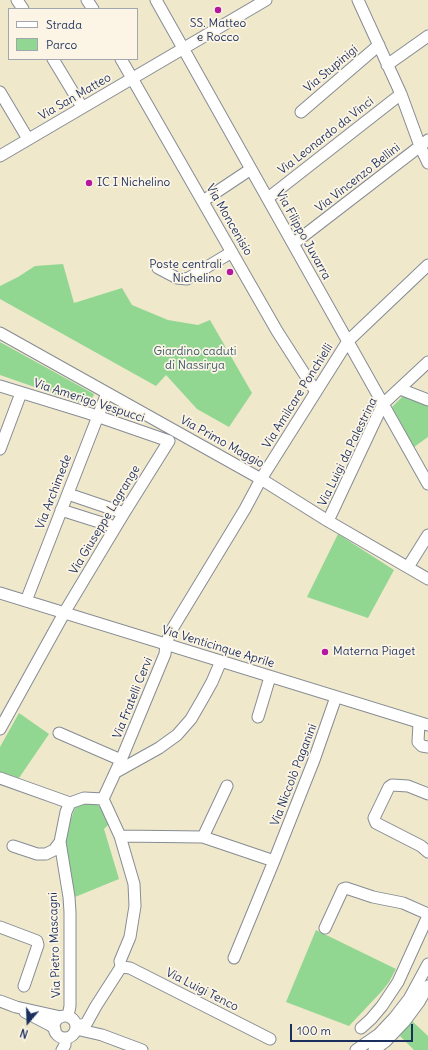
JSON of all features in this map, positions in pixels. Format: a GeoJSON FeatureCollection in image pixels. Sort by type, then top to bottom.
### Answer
{"type":"FeatureCollection","features":[{"type":"Feature","properties":{"kind":"street","name":"Via Filippo Juvarra"},"geometry":{"type":"LineString","coordinates":[[156,0],[428,484]]}},
{"type":"Feature","properties":{"kind":"street","name":"Via San Matteo"},"geometry":{"type":"LineString","coordinates":[[0,156],[266,0]]}},
{"type":"Feature","properties":{"kind":"street"},"geometry":{"type":"LineString","coordinates":[[358,0],[424,143],[428,163]]}},
{"type":"Feature","properties":{"kind":"street"},"geometry":{"type":"LineString","coordinates":[[388,65],[428,36]]}},
{"type":"Feature","properties":{"kind":"street","name":"Via Stupinigi"},"geometry":{"type":"LineString","coordinates":[[301,112],[379,46]]}},
{"type":"Feature","properties":{"kind":"street"},"geometry":{"type":"LineString","coordinates":[[54,60],[82,107]]}},
{"type":"Feature","properties":{"kind":"street","name":"Via Moncenisio"},"geometry":{"type":"LineString","coordinates":[[122,60],[284,343],[316,392]]}},
{"type":"Feature","properties":{"kind":"street"},"geometry":{"type":"LineString","coordinates":[[0,92],[28,139]]}},
{"type":"Feature","properties":{"kind":"street","name":"Via Leonardo da Vinci"},"geometry":{"type":"LineString","coordinates":[[268,198],[401,94]]}},
{"type":"Feature","properties":{"kind":"street","name":"Via Vincenzo Bellini"},"geometry":{"type":"LineString","coordinates":[[293,244],[424,143]]}},
{"type":"Feature","properties":{"kind":"street"},"geometry":{"type":"LineString","coordinates":[[203,201],[251,169]]}},
{"type":"Feature","properties":{"kind":"street"},"geometry":{"type":"LineString","coordinates":[[158,268],[177,278],[187,279],[232,252]]}},
{"type":"Feature","properties":{"kind":"street","name":"Via Amilcare Ponchielli"},"geometry":{"type":"LineString","coordinates":[[166,644],[171,631],[245,509],[261,478],[348,341],[428,265]]}},
{"type":"Feature","properties":{"kind":"street","name":"Via Primo Maggio"},"geometry":{"type":"LineString","coordinates":[[0,334],[261,478],[328,521],[428,579]]}},
{"type":"Feature","properties":{"kind":"street","name":"Via Luigi da Palestrina"},"geometry":{"type":"LineString","coordinates":[[328,521],[383,404],[428,362]]}},
{"type":"Feature","properties":{"kind":"street","name":"Via Amerigo Vespucci"},"geometry":{"type":"LineString","coordinates":[[0,386],[97,416],[169,441]]}},
{"type":"Feature","properties":{"kind":"street"},"geometry":{"type":"LineString","coordinates":[[400,389],[428,400]]}},
{"type":"Feature","properties":{"kind":"street"},"geometry":{"type":"LineString","coordinates":[[0,449],[21,393]]}},
{"type":"Feature","properties":{"kind":"street","name":"Via Archimede"},"geometry":{"type":"LineString","coordinates":[[26,601],[107,393]]}},
{"type":"Feature","properties":{"kind":"street","name":"Via Giuseppe Lagrange"},"geometry":{"type":"LineString","coordinates":[[0,728],[64,613],[115,527],[169,441]]}},
{"type":"Feature","properties":{"kind":"street"},"geometry":{"type":"LineString","coordinates":[[68,494],[124,513]]}},
{"type":"Feature","properties":{"kind":"street"},"geometry":{"type":"LineString","coordinates":[[61,510],[115,527]]}},
{"type":"Feature","properties":{"kind":"street"},"geometry":{"type":"LineString","coordinates":[[408,567],[428,535]]}},
{"type":"Feature","properties":{"kind":"street","name":"Via Venticinque Aprile"},"geometry":{"type":"LineString","coordinates":[[0,593],[423,724]]}},
{"type":"Feature","properties":{"kind":"street","name":"Via Fratelli Cervi"},"geometry":{"type":"LineString","coordinates":[[103,799],[116,772],[165,654],[166,644]]}},
{"type":"Feature","properties":{"kind":"street"},"geometry":{"type":"LineString","coordinates":[[116,772],[159,748],[177,735],[191,719],[212,682],[221,661]]}},
{"type":"Feature","properties":{"kind":"street"},"geometry":{"type":"LineString","coordinates":[[258,717],[270,677]]}},
{"type":"Feature","properties":{"kind":"street","name":"Via Niccolò Paganini"},"geometry":{"type":"LineString","coordinates":[[234,958],[314,760],[336,697]]}},
{"type":"Feature","properties":{"kind":"street"},"geometry":{"type":"LineString","coordinates":[[423,724],[418,742],[422,746],[428,747]]}},
{"type":"Feature","properties":{"kind":"street"},"geometry":{"type":"LineString","coordinates":[[59,733],[121,760]]}},
{"type":"Feature","properties":{"kind":"street"},"geometry":{"type":"LineString","coordinates":[[0,778],[70,803],[84,798],[103,799],[120,836],[134,884],[135,906],[130,937],[120,962],[121,967],[90,1018],[70,1026],[59,1035],[50,1025],[16,1006]]}},
{"type":"Feature","properties":{"kind":"street"},"geometry":{"type":"LineString","coordinates":[[428,794],[408,786],[392,785],[389,787],[374,818],[376,824],[421,846],[428,852]]}},
{"type":"Feature","properties":{"kind":"street"},"geometry":{"type":"LineString","coordinates":[[203,837],[227,786]]}},
{"type":"Feature","properties":{"kind":"street","name":"Via Pietro Mascagni"},"geometry":{"type":"LineString","coordinates":[[62,1050],[65,1045],[70,1026],[70,912],[60,842],[66,812],[70,803]]}},
{"type":"Feature","properties":{"kind":"street"},"geometry":{"type":"LineString","coordinates":[[120,836],[203,837],[274,862]]}},
{"type":"Feature","properties":{"kind":"street"},"geometry":{"type":"LineString","coordinates":[[13,846],[38,854],[46,854],[54,850],[60,842]]}},
{"type":"Feature","properties":{"kind":"street"},"geometry":{"type":"LineString","coordinates":[[325,928],[343,889],[346,888],[373,897],[404,903],[428,915],[398,982],[382,1006],[361,1028]]}},
{"type":"Feature","properties":{"kind":"street"},"geometry":{"type":"LineString","coordinates":[[0,927],[37,941],[38,946],[24,986]]}},
{"type":"Feature","properties":{"kind":"street"},"geometry":{"type":"LineString","coordinates":[[356,1050],[379,1034],[395,1017],[409,998],[428,964]]}},
{"type":"Feature","properties":{"kind":"street","name":"Via Luigi Tenco"},"geometry":{"type":"LineString","coordinates":[[121,967],[130,968],[270,1039]]}},
{"type":"Feature","properties":{"kind":"street"},"geometry":{"type":"LineString","coordinates":[[374,1050],[386,1041],[405,1021],[419,1002],[428,986]]}},
{"type":"Feature","properties":{"kind":"street"},"geometry":{"type":"LineString","coordinates":[[0,1001],[142,1050]]}},
{"type":"Feature","properties":{"kind":"street"},"geometry":{"type":"LineString","coordinates":[[70,1026],[122,1050]]}},
{"type":"Feature","properties":{"kind":"green space","name":"Giardino caduti di Nassirya"},"geometry":{"type":"Polygon","coordinates":[[[63,264],[74,303],[122,288],[132,305],[168,320],[198,325],[210,320],[252,393],[229,427],[197,409],[166,375],[156,386],[0,299],[0,286],[35,266],[63,264]]]}},
{"type":"Feature","properties":{"kind":"green space"},"geometry":{"type":"Polygon","coordinates":[[[0,342],[94,394],[89,406],[0,375],[0,342]]]}},
{"type":"Feature","properties":{"kind":"green space"},"geometry":{"type":"Polygon","coordinates":[[[405,394],[428,404],[428,437],[414,447],[392,407],[405,394]]]}},
{"type":"Feature","properties":{"kind":"green space"},"geometry":{"type":"Polygon","coordinates":[[[338,534],[394,570],[368,618],[307,597],[338,534]]]}},
{"type":"Feature","properties":{"kind":"green space"},"geometry":{"type":"Polygon","coordinates":[[[19,713],[49,734],[19,778],[0,772],[0,747],[19,713]]]}},
{"type":"Feature","properties":{"kind":"green space"},"geometry":{"type":"Polygon","coordinates":[[[77,803],[95,803],[104,810],[111,822],[104,829],[119,879],[75,897],[66,862],[66,832],[77,803]]]}},
{"type":"Feature","properties":{"kind":"green space"},"geometry":{"type":"Polygon","coordinates":[[[316,930],[396,969],[382,991],[349,1026],[286,1002],[316,930]]]}},
{"type":"Feature","properties":{"kind":"green space"},"geometry":{"type":"Polygon","coordinates":[[[412,1021],[428,1036],[428,1050],[414,1050],[400,1036],[412,1021]]]}},
{"type":"Feature","properties":{"kind":"place","name":"SS. Matteo e Rocco"},"geometry":{"type":"Point","coordinates":[218,10]}},
{"type":"Feature","properties":{"kind":"place","name":"IC I Nichelino"},"geometry":{"type":"Point","coordinates":[89,183]}},
{"type":"Feature","properties":{"kind":"place","name":"Poste centrali Nichelino"},"geometry":{"type":"Point","coordinates":[230,272]}},
{"type":"Feature","properties":{"kind":"place","name":"Materna Piaget"},"geometry":{"type":"Point","coordinates":[325,652]}}]}
